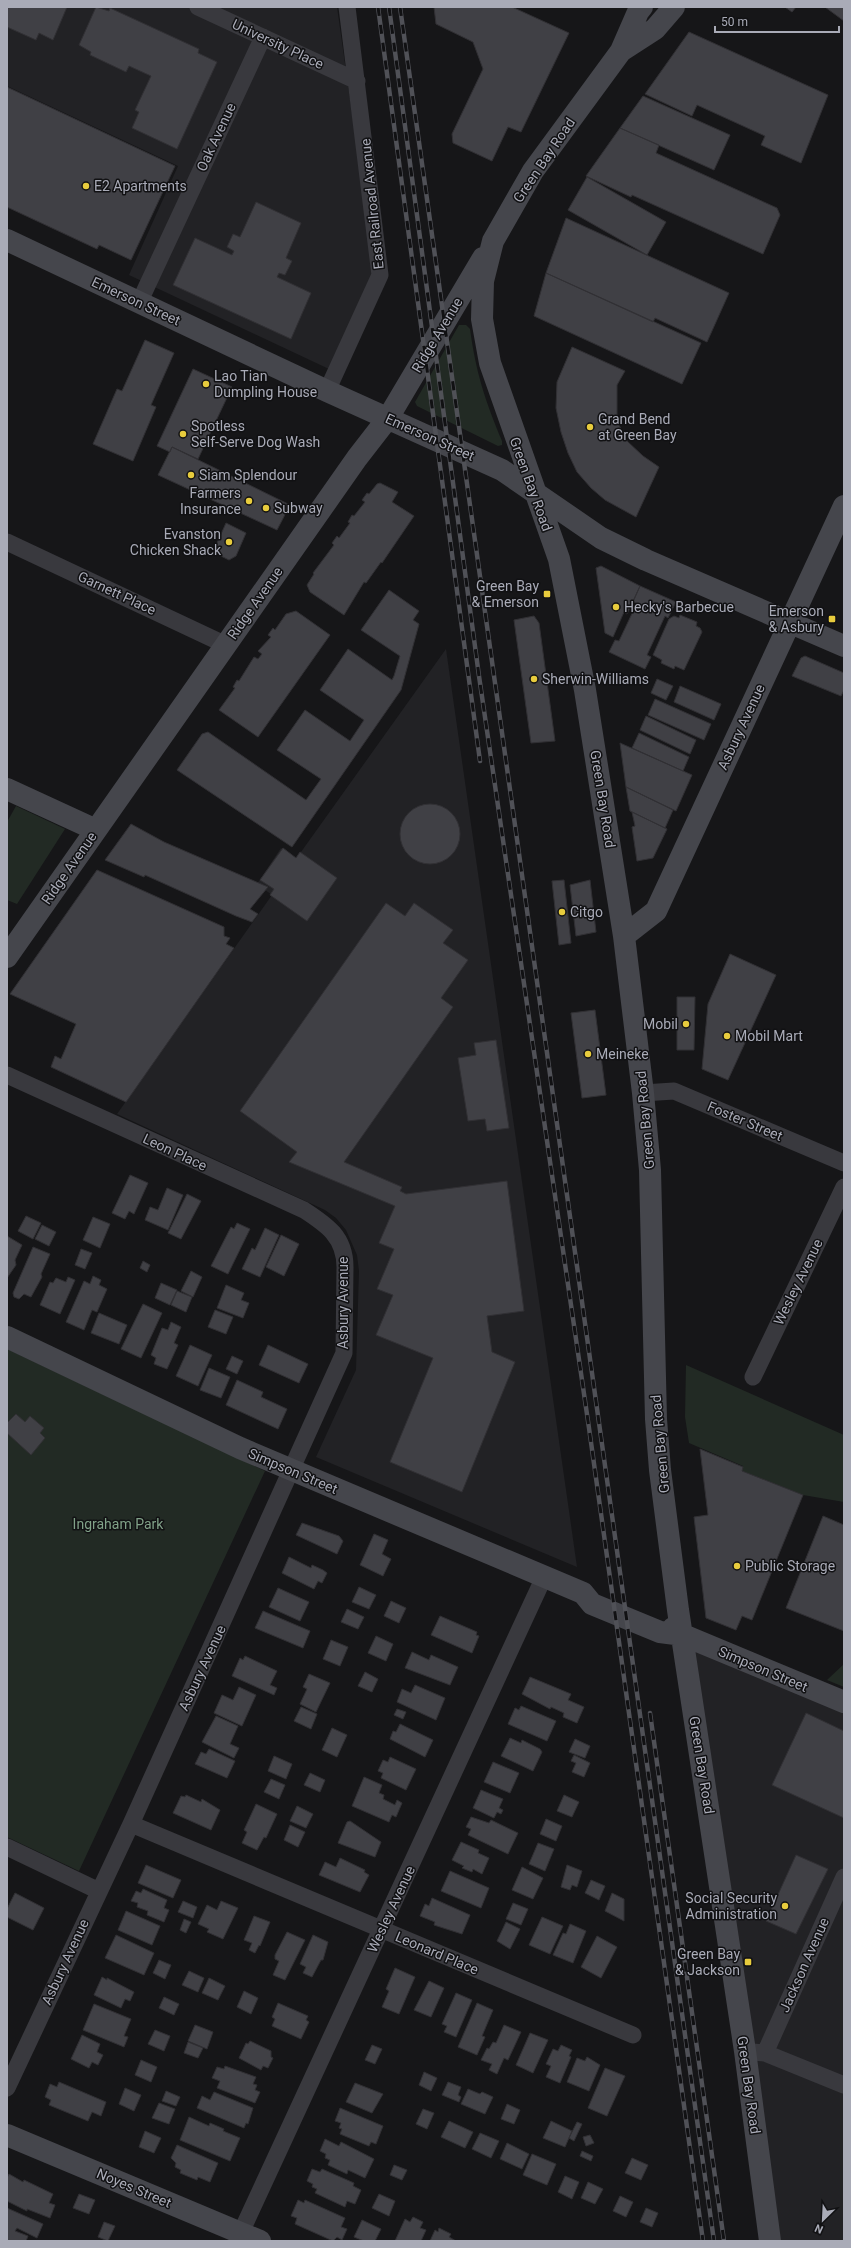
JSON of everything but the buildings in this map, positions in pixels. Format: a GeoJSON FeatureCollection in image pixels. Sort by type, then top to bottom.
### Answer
{"type":"FeatureCollection","features":[{"type":"Feature","properties":{"kind":"main road"},"geometry":{"type":"LineString","coordinates":[[621,52],[638,12],[642,7]]}},
{"type":"Feature","properties":{"kind":"main road"},"geometry":{"type":"LineString","coordinates":[[621,52],[656,29],[674,7]]}},
{"type":"Feature","properties":{"kind":"main road","name":"Green Bay Road"},"geometry":{"type":"LineString","coordinates":[[621,52],[533,171],[492,241],[483,281],[482,319],[490,363],[534,492],[559,559],[580,666],[624,936],[643,1093],[650,1170],[656,1419],[663,1493],[683,1635],[755,2052],[770,2241]]}},
{"type":"Feature","properties":{"kind":"main road","name":"Emerson Street"},"geometry":{"type":"LineString","coordinates":[[7,240],[327,391],[502,470],[606,540],[646,560],[789,624],[844,646]]}},
{"type":"Feature","properties":{"kind":"main road","name":"Ridge Avenue"},"geometry":{"type":"LineString","coordinates":[[7,958],[357,458],[388,418],[492,241]]}},
{"type":"Feature","properties":{"kind":"main road","name":"Asbury Avenue"},"geometry":{"type":"LineString","coordinates":[[624,936],[656,911],[844,506]]}},
{"type":"Feature","properties":{"kind":"main road"},"geometry":{"type":"LineString","coordinates":[[7,789],[96,830]]}},
{"type":"Feature","properties":{"kind":"main road","name":"Simpson Street"},"geometry":{"type":"LineString","coordinates":[[7,1337],[240,1448],[583,1593],[592,1604],[660,1632],[683,1635],[844,1702]]}},
{"type":"Feature","properties":{"kind":"main road","name":"Noyes Street"},"geometry":{"type":"LineString","coordinates":[[7,2136],[239,2237],[260,2241]]}},
{"type":"Feature","properties":{"kind":"street","name":"University Place"},"geometry":{"type":"LineString","coordinates":[[198,7],[357,81]]}},
{"type":"Feature","properties":{"kind":"street","name":"East Railroad Avenue"},"geometry":{"type":"LineString","coordinates":[[327,391],[380,275],[347,7]]}},
{"type":"Feature","properties":{"kind":"street","name":"Oak Avenue"},"geometry":{"type":"LineString","coordinates":[[139,302],[263,37]]}},
{"type":"Feature","properties":{"kind":"street","name":"Garnett Place"},"geometry":{"type":"LineString","coordinates":[[7,542],[226,645]]}},
{"type":"Feature","properties":{"kind":"street","name":"Leon Place"},"geometry":{"type":"LineString","coordinates":[[7,1075],[304,1210],[329,1227],[338,1237]]}},
{"type":"Feature","properties":{"kind":"street","name":"Foster Street"},"geometry":{"type":"LineString","coordinates":[[643,1093],[674,1091],[844,1163]]}},
{"type":"Feature","properties":{"kind":"street","name":"Wesley Avenue"},"geometry":{"type":"LineString","coordinates":[[753,1377],[844,1187]]}},
{"type":"Feature","properties":{"kind":"street","name":"Asbury Avenue"},"geometry":{"type":"LineString","coordinates":[[7,2088],[131,1824],[292,1471],[344,1353],[345,1256],[338,1237]]}},
{"type":"Feature","properties":{"kind":"street","name":"Wesley Avenue"},"geometry":{"type":"LineString","coordinates":[[239,2237],[544,1577]]}},
{"type":"Feature","properties":{"kind":"street","name":"Leonard Place"},"geometry":{"type":"LineString","coordinates":[[131,1824],[633,2035]]}},
{"type":"Feature","properties":{"kind":"street"},"geometry":{"type":"LineString","coordinates":[[7,1847],[99,1891]]}},
{"type":"Feature","properties":{"kind":"street","name":"Jackson Avenue"},"geometry":{"type":"LineString","coordinates":[[755,2052],[844,1877]]}},
{"type":"Feature","properties":{"kind":"street"},"geometry":{"type":"LineString","coordinates":[[755,2052],[844,2085]]}},
{"type":"Feature","properties":{"kind":"shaded area"},"geometry":{"type":"Polygon","coordinates":[[[7,7],[337,7],[374,269],[329,369],[129,275],[178,166],[7,86],[7,7]]]}},
{"type":"Feature","properties":{"kind":"shaded area"},"geometry":{"type":"Polygon","coordinates":[[[446,649],[577,1567],[316,1457],[356,1370],[359,1271],[357,1255],[346,1230],[336,1218],[325,1210],[117,1114],[272,895],[257,884],[281,848],[296,859],[446,649]]]}},
{"type":"Feature","properties":{"kind":"shaded area"},"geometry":{"type":"Polygon","coordinates":[[[683,1635],[844,1702],[844,2241],[770,2241],[683,1635]]]}},
{"type":"Feature","properties":{"kind":"green space"},"geometry":{"type":"Polygon","coordinates":[[[459,325],[466,325],[470,329],[475,359],[482,386],[502,441],[502,445],[498,446],[417,406],[415,402],[459,325]]]}},
{"type":"Feature","properties":{"kind":"green space"},"geometry":{"type":"Polygon","coordinates":[[[16,806],[65,829],[17,904],[7,900],[7,822],[16,806]]]}},
{"type":"Feature","properties":{"kind":"green space","name":"Ingraham Park"},"geometry":{"type":"Polygon","coordinates":[[[7,1349],[265,1471],[79,1871],[7,1837],[7,1349]]]}},
{"type":"Feature","properties":{"kind":"green space"},"geometry":{"type":"Polygon","coordinates":[[[686,1365],[844,1435],[844,1502],[803,1495],[742,1471],[743,1466],[689,1443],[685,1417],[686,1365]]]}},
{"type":"Feature","properties":{"kind":"green space"},"geometry":{"type":"Polygon","coordinates":[[[844,1664],[844,1687],[827,1680],[844,1664]]]}},
{"type":"Feature","properties":{"kind":"railway"},"geometry":{"type":"LineString","coordinates":[[378,7],[480,761]]}},
{"type":"Feature","properties":{"kind":"railway"},"geometry":{"type":"LineString","coordinates":[[389,7],[479,676],[589,1428],[703,2241]]}},
{"type":"Feature","properties":{"kind":"railway"},"geometry":{"type":"LineString","coordinates":[[400,7],[714,2241]]}},
{"type":"Feature","properties":{"kind":"railway"},"geometry":{"type":"LineString","coordinates":[[650,1713],[724,2241]]}},
{"type":"Feature","properties":{"kind":"place","name":"E2 Apartments"},"geometry":{"type":"Point","coordinates":[86,186]}},
{"type":"Feature","properties":{"kind":"place","name":"Lao Tian Dumpling House"},"geometry":{"type":"Point","coordinates":[206,384]}},
{"type":"Feature","properties":{"kind":"place","name":"Grand Bend at Green Bay"},"geometry":{"type":"Point","coordinates":[590,427]}},
{"type":"Feature","properties":{"kind":"place","name":"Spotless Self-Serve Dog Wash"},"geometry":{"type":"Point","coordinates":[183,434]}},
{"type":"Feature","properties":{"kind":"place","name":"Siam Splendour"},"geometry":{"type":"Point","coordinates":[191,475]}},
{"type":"Feature","properties":{"kind":"place","name":"Farmers Insurance"},"geometry":{"type":"Point","coordinates":[249,501]}},
{"type":"Feature","properties":{"kind":"place","name":"Subway"},"geometry":{"type":"Point","coordinates":[266,508]}},
{"type":"Feature","properties":{"kind":"place","name":"Evanston Chicken Shack"},"geometry":{"type":"Point","coordinates":[229,542]}},
{"type":"Feature","properties":{"kind":"place","name":"Green Bay & Emerson"},"geometry":{"type":"Point","coordinates":[547,594]}},
{"type":"Feature","properties":{"kind":"place","name":"Hecky's Barbecue"},"geometry":{"type":"Point","coordinates":[616,607]}},
{"type":"Feature","properties":{"kind":"place","name":"Emerson & Asbury"},"geometry":{"type":"Point","coordinates":[832,619]}},
{"type":"Feature","properties":{"kind":"place","name":"Sherwin-Williams"},"geometry":{"type":"Point","coordinates":[534,679]}},
{"type":"Feature","properties":{"kind":"place","name":"Citgo"},"geometry":{"type":"Point","coordinates":[562,912]}},
{"type":"Feature","properties":{"kind":"place","name":"Mobil"},"geometry":{"type":"Point","coordinates":[686,1024]}},
{"type":"Feature","properties":{"kind":"place","name":"Mobil Mart"},"geometry":{"type":"Point","coordinates":[727,1036]}},
{"type":"Feature","properties":{"kind":"place","name":"Meineke"},"geometry":{"type":"Point","coordinates":[588,1054]}},
{"type":"Feature","properties":{"kind":"place","name":"Public Storage"},"geometry":{"type":"Point","coordinates":[737,1566]}},
{"type":"Feature","properties":{"kind":"place","name":"Social Security Administration"},"geometry":{"type":"Point","coordinates":[785,1906]}},
{"type":"Feature","properties":{"kind":"place","name":"Green Bay & Jackson"},"geometry":{"type":"Point","coordinates":[748,1962]}}]}
